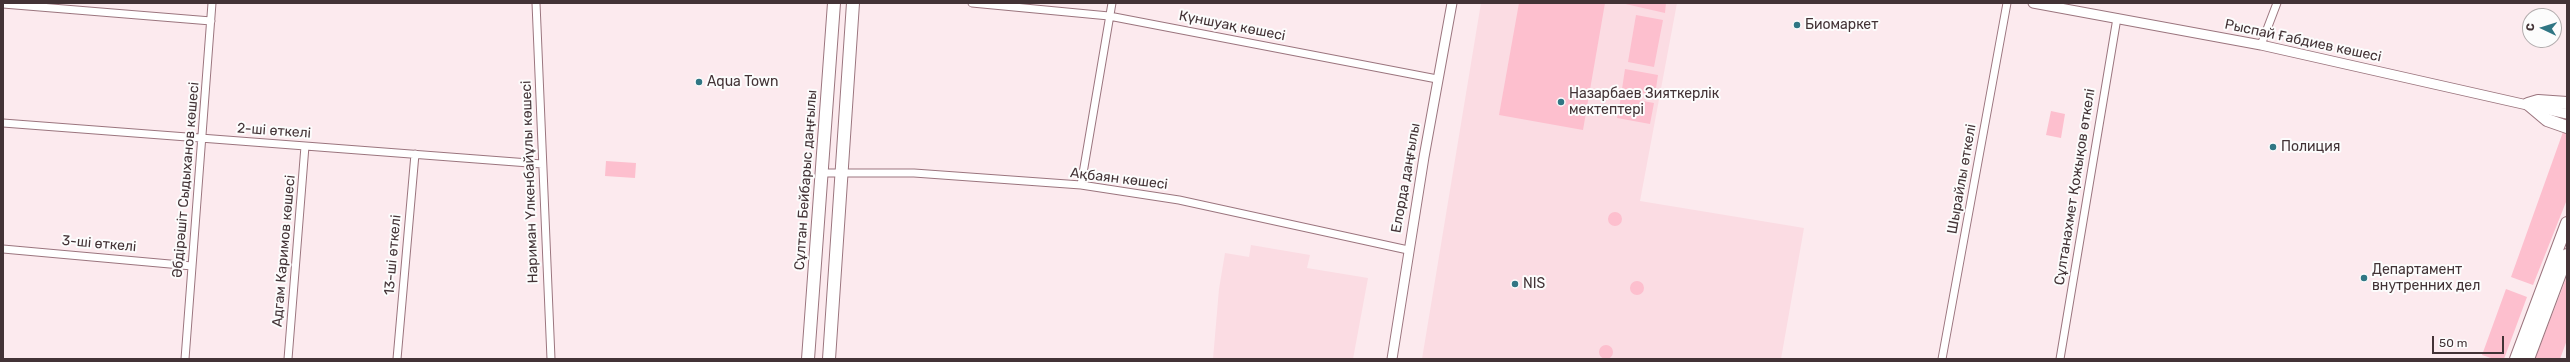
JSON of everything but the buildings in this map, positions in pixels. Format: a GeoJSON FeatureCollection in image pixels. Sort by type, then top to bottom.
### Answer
{"type":"FeatureCollection","features":[{"type":"Feature","properties":{"kind":"main road","name":"Сұлтан Бейбарыс даңғылы"},"geometry":{"type":"LineString","coordinates":[[808,359],[834,3]]}},
{"type":"Feature","properties":{"kind":"main road"},"geometry":{"type":"LineString","coordinates":[[829,359],[843,172],[853,3]]}},
{"type":"Feature","properties":{"kind":"main road"},"geometry":{"type":"LineString","coordinates":[[2528,104],[2538,101],[2567,103]]}},
{"type":"Feature","properties":{"kind":"main road"},"geometry":{"type":"LineString","coordinates":[[2528,104],[2547,120],[2567,127]]}},
{"type":"Feature","properties":{"kind":"main road"},"geometry":{"type":"LineString","coordinates":[[2516,359],[2567,223]]}},
{"type":"Feature","properties":{"kind":"main road"},"geometry":{"type":"LineString","coordinates":[[2528,359],[2567,256]]}},
{"type":"Feature","properties":{"kind":"street","name":"Әбдірәшіт Сыдыханов көшесі"},"geometry":{"type":"LineString","coordinates":[[185,359],[212,3]]}},
{"type":"Feature","properties":{"kind":"street","name":"Нариман Үлкенбайұлы көшесі"},"geometry":{"type":"LineString","coordinates":[[536,3],[551,359]]}},
{"type":"Feature","properties":{"kind":"street","name":"Күншуақ көшесі"},"geometry":{"type":"LineString","coordinates":[[972,3],[1109,16],[1438,79]]}},
{"type":"Feature","properties":{"kind":"street"},"geometry":{"type":"LineString","coordinates":[[1081,185],[1112,3]]}},
{"type":"Feature","properties":{"kind":"street","name":"Елорда даңғылы"},"geometry":{"type":"LineString","coordinates":[[1392,359],[1408,250],[1452,3]]}},
{"type":"Feature","properties":{"kind":"street","name":"Шырайлы өткелі"},"geometry":{"type":"LineString","coordinates":[[1942,359],[2007,3]]}},
{"type":"Feature","properties":{"kind":"street","name":"Рыспай Ғабдиев көшесі"},"geometry":{"type":"LineString","coordinates":[[2033,3],[2048,4],[2261,45],[2567,114]]}},
{"type":"Feature","properties":{"kind":"street"},"geometry":{"type":"LineString","coordinates":[[2261,45],[2277,3]]}},
{"type":"Feature","properties":{"kind":"street"},"geometry":{"type":"LineString","coordinates":[[3,4],[211,21]]}},
{"type":"Feature","properties":{"kind":"street","name":"Сұлтанахмет Қожықов өткелі"},"geometry":{"type":"LineString","coordinates":[[2060,359],[2117,18]]}},
{"type":"Feature","properties":{"kind":"street","name":"2-ші өткелі"},"geometry":{"type":"LineString","coordinates":[[3,124],[542,164]]}},
{"type":"Feature","properties":{"kind":"street","name":"Адгам Каримов көшесі"},"geometry":{"type":"LineString","coordinates":[[288,359],[305,146]]}},
{"type":"Feature","properties":{"kind":"street","name":"13-ші өткелі"},"geometry":{"type":"LineString","coordinates":[[397,359],[415,154]]}},
{"type":"Feature","properties":{"kind":"street","name":"Ақбаян көшесі"},"geometry":{"type":"LineString","coordinates":[[822,173],[914,173],[1081,185],[1179,200],[1408,250]]}},
{"type":"Feature","properties":{"kind":"street","name":"3-ші өткелі"},"geometry":{"type":"LineString","coordinates":[[3,249],[192,266]]}},
{"type":"Feature","properties":{"kind":"shaded area","name":"Назарбаев Зияткерлік мектептері"},"geometry":{"type":"Polygon","coordinates":[[[1481,3],[1677,3],[1640,201],[1804,228],[1781,359],[1422,359],[1481,3]]]}},
{"type":"Feature","properties":{"kind":"shaded area"},"geometry":{"type":"Polygon","coordinates":[[[1519,3],[1605,3],[1583,130],[1499,115],[1519,3]]]}},
{"type":"Feature","properties":{"kind":"shaded area"},"geometry":{"type":"Polygon","coordinates":[[[1621,3],[1666,3],[1665,13],[1621,3]]]}},
{"type":"Feature","properties":{"kind":"shaded area"},"geometry":{"type":"Polygon","coordinates":[[[1636,15],[1663,20],[1654,67],[1628,62],[1636,15]]]}},
{"type":"Feature","properties":{"kind":"shaded area"},"geometry":{"type":"Polygon","coordinates":[[[1625,69],[1658,75],[1655,95],[1622,89],[1625,69]]]}},
{"type":"Feature","properties":{"kind":"shaded area"},"geometry":{"type":"Polygon","coordinates":[[[1621,97],[1654,103],[1650,124],[1617,118],[1621,97]]]}},
{"type":"Feature","properties":{"kind":"shaded area"},"geometry":{"type":"Polygon","coordinates":[[[2051,111],[2065,114],[2061,138],[2046,135],[2051,111]]]}},
{"type":"Feature","properties":{"kind":"shaded area"},"geometry":{"type":"Polygon","coordinates":[[[2563,132],[2567,133],[2566,202],[2533,285],[2511,277],[2563,132]]]}},
{"type":"Feature","properties":{"kind":"shaded area"},"geometry":{"type":"Polygon","coordinates":[[[606,161],[636,163],[635,178],[605,176],[606,161]]]}},
{"type":"Feature","properties":{"kind":"shaded area"},"geometry":{"type":"Polygon","coordinates":[[[1615,212],[1620,214],[1622,219],[1620,224],[1615,226],[1610,224],[1608,219],[1610,214],[1615,212]]]}},
{"type":"Feature","properties":{"kind":"shaded area"},"geometry":{"type":"Polygon","coordinates":[[[1251,245],[1310,255],[1307,268],[1368,278],[1353,359],[1213,359],[1219,289],[1225,253],[1249,257],[1251,245]]]}},
{"type":"Feature","properties":{"kind":"shaded area"},"geometry":{"type":"Polygon","coordinates":[[[2567,276],[2567,340],[2560,359],[2535,359],[2567,276]]]}},
{"type":"Feature","properties":{"kind":"shaded area"},"geometry":{"type":"Polygon","coordinates":[[[1637,281],[1642,283],[1644,288],[1642,293],[1637,295],[1632,293],[1630,288],[1632,283],[1637,281]]]}},
{"type":"Feature","properties":{"kind":"shaded area"},"geometry":{"type":"Polygon","coordinates":[[[2506,289],[2527,297],[2504,359],[2494,359],[2482,355],[2506,289]]]}},
{"type":"Feature","properties":{"kind":"shaded area"},"geometry":{"type":"Polygon","coordinates":[[[1606,345],[1611,347],[1613,352],[1611,357],[1606,359],[1601,357],[1599,352],[1601,347],[1606,345]]]}},
{"type":"Feature","properties":{"kind":"place","name":"Биомаркет"},"geometry":{"type":"Point","coordinates":[1797,25]}},
{"type":"Feature","properties":{"kind":"place","name":"Aqua Town"},"geometry":{"type":"Point","coordinates":[699,82]}},
{"type":"Feature","properties":{"kind":"place","name":"Назарбаев Зияткерлік мектептері"},"geometry":{"type":"Point","coordinates":[1561,102]}},
{"type":"Feature","properties":{"kind":"place","name":"Полиция"},"geometry":{"type":"Point","coordinates":[2273,147]}},
{"type":"Feature","properties":{"kind":"place","name":"Департамент внутренних дел"},"geometry":{"type":"Point","coordinates":[2364,278]}},
{"type":"Feature","properties":{"kind":"place","name":"NIS"},"geometry":{"type":"Point","coordinates":[1515,284]}}]}
